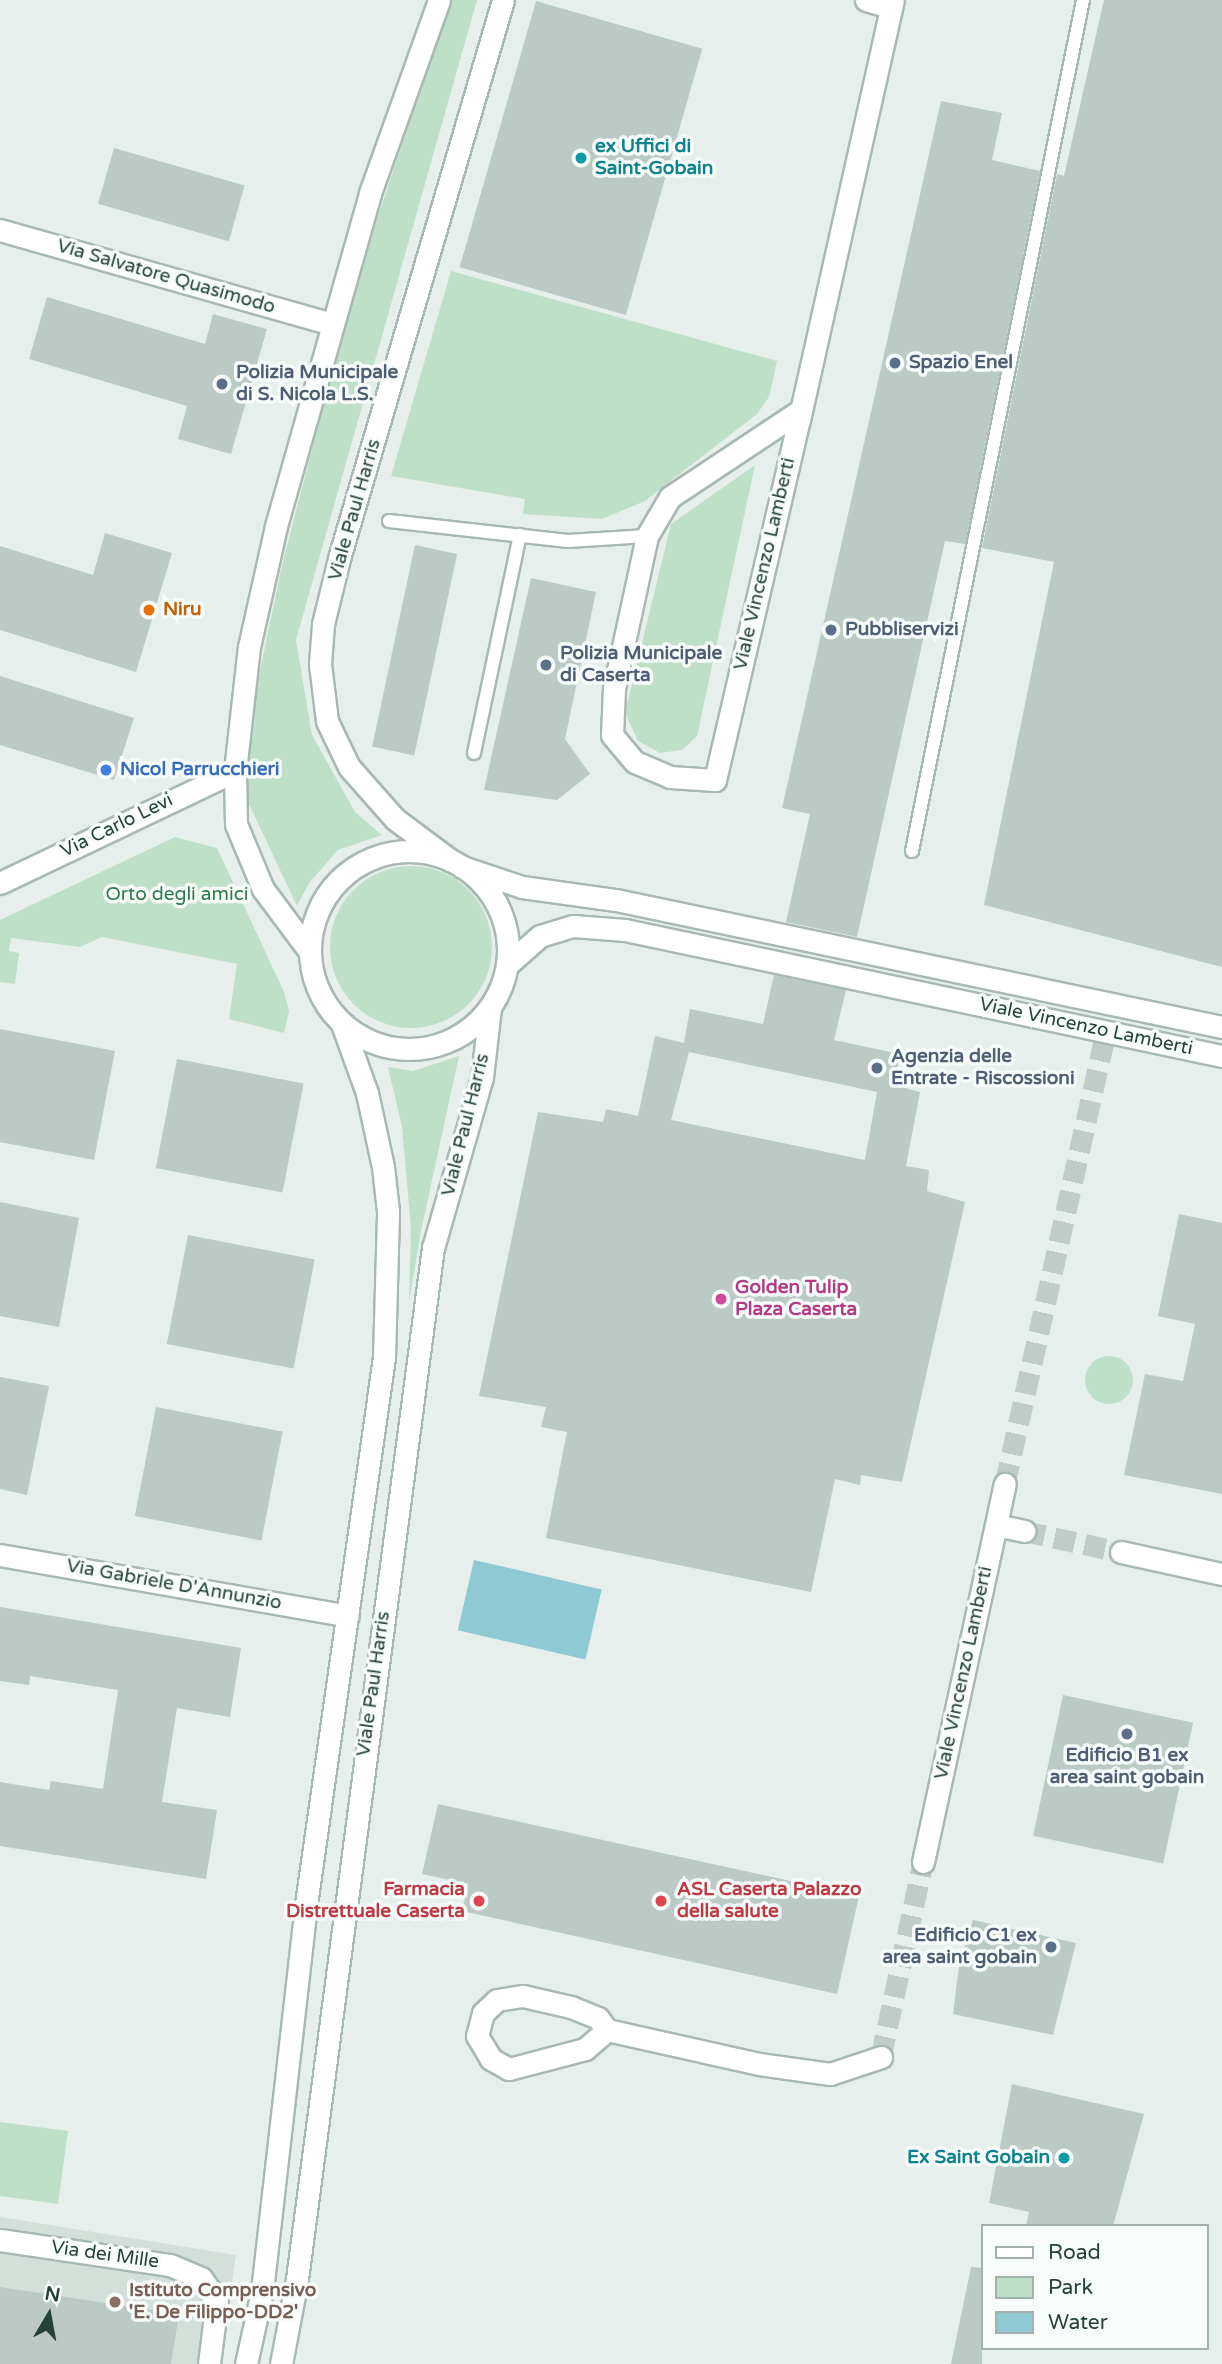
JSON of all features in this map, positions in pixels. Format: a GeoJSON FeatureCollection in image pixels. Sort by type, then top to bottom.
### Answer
{"type":"FeatureCollection","features":[{"type":"Feature","properties":{"kind":"street"},"geometry":{"type":"LineString","coordinates":[[310,952],[263,889],[236,824],[235,771],[249,647],[276,526],[370,193],[439,0]]}},
{"type":"Feature","properties":{"kind":"street","name":"Viale Paul Harris"},"geometry":{"type":"LineString","coordinates":[[281,2364],[299,2266],[433,1248],[482,1077],[490,1008],[508,965],[504,920],[487,890],[456,863],[395,819],[349,767],[327,721],[320,664],[323,624],[340,555],[503,0]]}},
{"type":"Feature","properties":{"kind":"street"},"geometry":{"type":"LineString","coordinates":[[866,0],[892,3]]}},
{"type":"Feature","properties":{"kind":"street","name":"Viale Vincenzo Lamberti"},"geometry":{"type":"LineString","coordinates":[[801,410],[670,498],[647,536],[614,688],[612,736],[635,762],[670,777],[715,780],[801,410],[892,3]]}},
{"type":"Feature","properties":{"kind":"street","name":"Via Salvatore Quasimodo"},"geometry":{"type":"LineString","coordinates":[[0,230],[332,324]]}},
{"type":"Feature","properties":{"kind":"street","name":"Via Carlo Levi"},"geometry":{"type":"LineString","coordinates":[[0,883],[235,771]]}},
{"type":"Feature","properties":{"kind":"street","name":"Viale Paul Harris"},"geometry":{"type":"LineString","coordinates":[[246,2364],[262,2291],[304,1924],[384,1357],[388,1210],[367,1093],[342,1024],[314,979],[310,952],[313,924],[325,898],[343,876],[367,861],[394,853],[422,852],[456,863]]}},
{"type":"Feature","properties":{"kind":"street","name":"Viale Vincenzo Lamberti"},"geometry":{"type":"LineString","coordinates":[[456,863],[522,887],[615,900],[1222,1027]]}},
{"type":"Feature","properties":{"kind":"street","name":"Viale Vincenzo Lamberti"},"geometry":{"type":"LineString","coordinates":[[508,965],[540,936],[562,929],[625,930],[1222,1056]]}},
{"type":"Feature","properties":{"kind":"street","name":"Viale Paul Harris"},"geometry":{"type":"LineString","coordinates":[[342,1024],[371,1042],[404,1049],[426,1047],[467,1031],[490,1008]]}},
{"type":"Feature","properties":{"kind":"street","name":"Viale Vincenzo Lamberti"},"geometry":{"type":"LineString","coordinates":[[923,1862],[1005,1484]]}},
{"type":"Feature","properties":{"kind":"street"},"geometry":{"type":"LineString","coordinates":[[996,1525],[1024,1531]]}},
{"type":"Feature","properties":{"kind":"street"},"geometry":{"type":"LineString","coordinates":[[1121,1552],[1222,1574]]}},
{"type":"Feature","properties":{"kind":"street","name":"Via Gabriele D'Annunzio"},"geometry":{"type":"LineString","coordinates":[[0,1555],[348,1616]]}},
{"type":"Feature","properties":{"kind":"street"},"geometry":{"type":"LineString","coordinates":[[607,2030],[585,2049],[509,2068],[491,2059],[477,2036],[483,2013],[497,2000],[523,1996],[571,2007],[598,2018],[607,2030],[759,2064],[830,2074],[881,2057]]}},
{"type":"Feature","properties":{"kind":"street","name":"Via dei Mille"},"geometry":{"type":"LineString","coordinates":[[0,2240],[170,2265],[201,2278],[217,2301],[209,2364]]}},
{"type":"Feature","properties":{"kind":"lane"},"geometry":{"type":"LineString","coordinates":[[912,850],[1083,0]]}},
{"type":"Feature","properties":{"kind":"lane"},"geometry":{"type":"LineString","coordinates":[[389,521],[568,541],[647,536]]}},
{"type":"Feature","properties":{"kind":"lane"},"geometry":{"type":"LineString","coordinates":[[474,753],[520,535]]}},
{"type":"Feature","properties":{"kind":"shaded area","name":"Istituto Comprensivo 'E. De Filippo-DD2'"},"geometry":{"type":"Polygon","coordinates":[[[0,2217],[236,2255],[220,2364],[0,2364],[0,2217]]]}},
{"type":"Feature","properties":{"kind":"green space"},"geometry":{"type":"Polygon","coordinates":[[[451,0],[477,0],[296,640],[312,735],[355,812],[382,835],[338,850],[309,883],[297,906],[248,802],[244,748],[282,565],[355,284],[451,0]]]}},
{"type":"Feature","properties":{"kind":"green space"},"geometry":{"type":"Polygon","coordinates":[[[451,271],[777,361],[769,397],[757,414],[645,501],[602,519],[523,514],[525,499],[391,476],[451,271]]]}},
{"type":"Feature","properties":{"kind":"green space"},"geometry":{"type":"Polygon","coordinates":[[[755,465],[697,736],[682,750],[660,753],[638,741],[625,713],[671,524],[755,465]]]}},
{"type":"Feature","properties":{"kind":"green space","name":"Orto degli amici"},"geometry":{"type":"Polygon","coordinates":[[[175,837],[217,848],[284,992],[289,1011],[284,1033],[229,1019],[237,964],[102,937],[80,947],[11,938],[9,951],[19,953],[15,984],[0,982],[0,920],[175,837]]]}},
{"type":"Feature","properties":{"kind":"green space"},"geometry":{"type":"Polygon","coordinates":[[[411,866],[442,872],[468,890],[486,916],[492,947],[486,978],[468,1004],[442,1022],[411,1028],[380,1022],[354,1004],[336,978],[330,947],[336,916],[354,890],[380,872],[411,866]]]}},
{"type":"Feature","properties":{"kind":"green space"},"geometry":{"type":"Polygon","coordinates":[[[459,1056],[421,1231],[409,1302],[411,1229],[402,1127],[388,1067],[413,1071],[459,1056]]]}},
{"type":"Feature","properties":{"kind":"green space"},"geometry":{"type":"Polygon","coordinates":[[[1109,1356],[1126,1363],[1133,1380],[1126,1397],[1109,1404],[1092,1397],[1085,1380],[1092,1363],[1109,1356]]]}},
{"type":"Feature","properties":{"kind":"green space"},"geometry":{"type":"Polygon","coordinates":[[[0,2122],[68,2131],[58,2204],[0,2196],[0,2122]]]}},
{"type":"Feature","properties":{"kind":"water"},"geometry":{"type":"Polygon","coordinates":[[[474,1560],[602,1589],[585,1660],[458,1630],[474,1560]]]}},
{"type":"Feature","properties":{"kind":"building"},"geometry":{"type":"Polygon","coordinates":[[[1104,0],[1222,0],[1222,967],[984,905],[1054,562],[982,548],[1057,174],[1064,176],[1104,0]]]}},
{"type":"Feature","properties":{"kind":"building","name":"ex Uffici di Saint-Gobain"},"geometry":{"type":"Polygon","coordinates":[[[536,1],[702,49],[626,315],[460,267],[536,1]]]}},
{"type":"Feature","properties":{"kind":"building"},"geometry":{"type":"Polygon","coordinates":[[[941,101],[1002,113],[992,160],[1040,171],[965,544],[945,541],[857,937],[786,922],[810,814],[782,808],[941,101]]]}},
{"type":"Feature","properties":{"kind":"building"},"geometry":{"type":"Polygon","coordinates":[[[114,148],[245,185],[229,241],[98,204],[114,148]]]}},
{"type":"Feature","properties":{"kind":"building"},"geometry":{"type":"Polygon","coordinates":[[[47,297],[205,344],[213,314],[267,329],[231,454],[178,439],[187,406],[29,359],[47,297]]]}},
{"type":"Feature","properties":{"kind":"building"},"geometry":{"type":"Polygon","coordinates":[[[105,533],[172,553],[136,672],[0,630],[0,546],[93,575],[105,533]]]}},
{"type":"Feature","properties":{"kind":"building"},"geometry":{"type":"Polygon","coordinates":[[[415,545],[457,554],[414,755],[372,746],[415,545]]]}},
{"type":"Feature","properties":{"kind":"building","name":"Polizia Municipale di Caserta"},"geometry":{"type":"Polygon","coordinates":[[[531,578],[596,592],[565,739],[590,774],[557,800],[484,790],[531,578]]]}},
{"type":"Feature","properties":{"kind":"building"},"geometry":{"type":"Polygon","coordinates":[[[0,676],[134,718],[114,780],[0,745],[0,676]]]}},
{"type":"Feature","properties":{"kind":"building","name":"Golden Tulip Plaza Caserta"},"geometry":{"type":"Polygon","coordinates":[[[774,975],[846,990],[834,1040],[900,1054],[894,1085],[920,1092],[906,1166],[929,1170],[927,1191],[965,1202],[902,1482],[861,1475],[860,1485],[835,1479],[811,1592],[546,1538],[567,1432],[541,1427],[546,1407],[479,1396],[538,1112],[603,1122],[606,1109],[638,1116],[655,1036],[684,1043],[690,1009],[763,1024],[774,975]],[[689,1052],[671,1120],[865,1160],[877,1092],[689,1052]]]}},
{"type":"Feature","properties":{"kind":"building"},"geometry":{"type":"Polygon","coordinates":[[[0,1029],[115,1051],[94,1160],[0,1142],[0,1029]]]}},
{"type":"Feature","properties":{"kind":"building"},"geometry":{"type":"Polygon","coordinates":[[[177,1059],[304,1084],[282,1193],[156,1168],[177,1059]]]}},
{"type":"Feature","properties":{"kind":"building"},"geometry":{"type":"Polygon","coordinates":[[[0,1202],[79,1218],[59,1327],[0,1316],[0,1202]]]}},
{"type":"Feature","properties":{"kind":"building"},"geometry":{"type":"Polygon","coordinates":[[[1179,1214],[1222,1223],[1222,1494],[1124,1475],[1145,1374],[1183,1381],[1195,1324],[1158,1316],[1179,1214]]]}},
{"type":"Feature","properties":{"kind":"building"},"geometry":{"type":"Polygon","coordinates":[[[188,1235],[315,1260],[293,1369],[167,1344],[188,1235]]]}},
{"type":"Feature","properties":{"kind":"building"},"geometry":{"type":"Polygon","coordinates":[[[0,1377],[49,1386],[27,1495],[0,1489],[0,1377]]]}},
{"type":"Feature","properties":{"kind":"building"},"geometry":{"type":"Polygon","coordinates":[[[156,1407],[283,1432],[261,1541],[135,1516],[156,1407]]]}},
{"type":"Feature","properties":{"kind":"building"},"geometry":{"type":"Polygon","coordinates":[[[0,1607],[241,1648],[230,1717],[177,1708],[162,1802],[217,1810],[206,1879],[0,1846],[0,1782],[49,1790],[51,1781],[103,1789],[118,1690],[30,1676],[29,1685],[0,1681],[0,1607]]]}},
{"type":"Feature","properties":{"kind":"building"},"geometry":{"type":"Polygon","coordinates":[[[1063,1695],[1193,1723],[1163,1864],[1033,1836],[1063,1695]]]}},
{"type":"Feature","properties":{"kind":"building","name":"ASL Caserta Palazzo della salute"},"geometry":{"type":"Polygon","coordinates":[[[438,1804],[859,1896],[837,1994],[462,1911],[468,1884],[422,1874],[438,1804]]]}},
{"type":"Feature","properties":{"kind":"building"},"geometry":{"type":"Polygon","coordinates":[[[973,1920],[1076,1943],[1053,2035],[953,2014],[959,1966],[973,1920]]]}},
{"type":"Feature","properties":{"kind":"building","name":"Ex Saint Gobain"},"geometry":{"type":"Polygon","coordinates":[[[1012,2084],[1144,2114],[1114,2224],[1026,2224],[1029,2212],[989,2203],[1012,2084]]]}},
{"type":"Feature","properties":{"kind":"building"},"geometry":{"type":"Polygon","coordinates":[[[971,2267],[981,2268],[982,2364],[951,2364],[971,2267]]]}},
{"type":"Feature","properties":{"kind":"building"},"geometry":{"type":"Polygon","coordinates":[[[0,2287],[179,2314],[171,2364],[0,2364],[0,2287]]]}},
{"type":"Feature","properties":{"kind":"tunnel"},"geometry":{"type":"LineString","coordinates":[[1005,1484],[1106,1031]]}},
{"type":"Feature","properties":{"kind":"tunnel"},"geometry":{"type":"LineString","coordinates":[[1024,1531],[1121,1552]]}},
{"type":"Feature","properties":{"kind":"tunnel"},"geometry":{"type":"LineString","coordinates":[[881,2057],[923,1862]]}},
{"type":"Feature","properties":{"kind":"place","name":"ex Uffici di Saint-Gobain"},"geometry":{"type":"Point","coordinates":[581,158]}},
{"type":"Feature","properties":{"kind":"place","name":"Spazio Enel"},"geometry":{"type":"Point","coordinates":[895,363]}},
{"type":"Feature","properties":{"kind":"place","name":"Polizia Municipale di S. Nicola L.S."},"geometry":{"type":"Point","coordinates":[222,384]}},
{"type":"Feature","properties":{"kind":"place","name":"Niru"},"geometry":{"type":"Point","coordinates":[149,610]}},
{"type":"Feature","properties":{"kind":"place","name":"Pubbliservizi"},"geometry":{"type":"Point","coordinates":[831,630]}},
{"type":"Feature","properties":{"kind":"place","name":"Polizia Municipale di Caserta"},"geometry":{"type":"Point","coordinates":[546,665]}},
{"type":"Feature","properties":{"kind":"place","name":"Nicol Parrucchieri"},"geometry":{"type":"Point","coordinates":[106,770]}},
{"type":"Feature","properties":{"kind":"place","name":"Agenzia delle Entrate - Riscossioni"},"geometry":{"type":"Point","coordinates":[877,1068]}},
{"type":"Feature","properties":{"kind":"place","name":"Golden Tulip Plaza Caserta"},"geometry":{"type":"Point","coordinates":[721,1299]}},
{"type":"Feature","properties":{"kind":"place","name":"Edificio B1 ex area saint gobain"},"geometry":{"type":"Point","coordinates":[1127,1734]}},
{"type":"Feature","properties":{"kind":"place","name":"Farmacia Distrettuale Caserta"},"geometry":{"type":"Point","coordinates":[479,1901]}},
{"type":"Feature","properties":{"kind":"place","name":"ASL Caserta Palazzo della salute"},"geometry":{"type":"Point","coordinates":[661,1901]}},
{"type":"Feature","properties":{"kind":"place","name":"Edificio C1 ex area saint gobain"},"geometry":{"type":"Point","coordinates":[1051,1947]}},
{"type":"Feature","properties":{"kind":"place","name":"Ex Saint Gobain"},"geometry":{"type":"Point","coordinates":[1064,2158]}},
{"type":"Feature","properties":{"kind":"place","name":"Istituto Comprensivo 'E. De Filippo-DD2'"},"geometry":{"type":"Point","coordinates":[115,2302]}}]}
